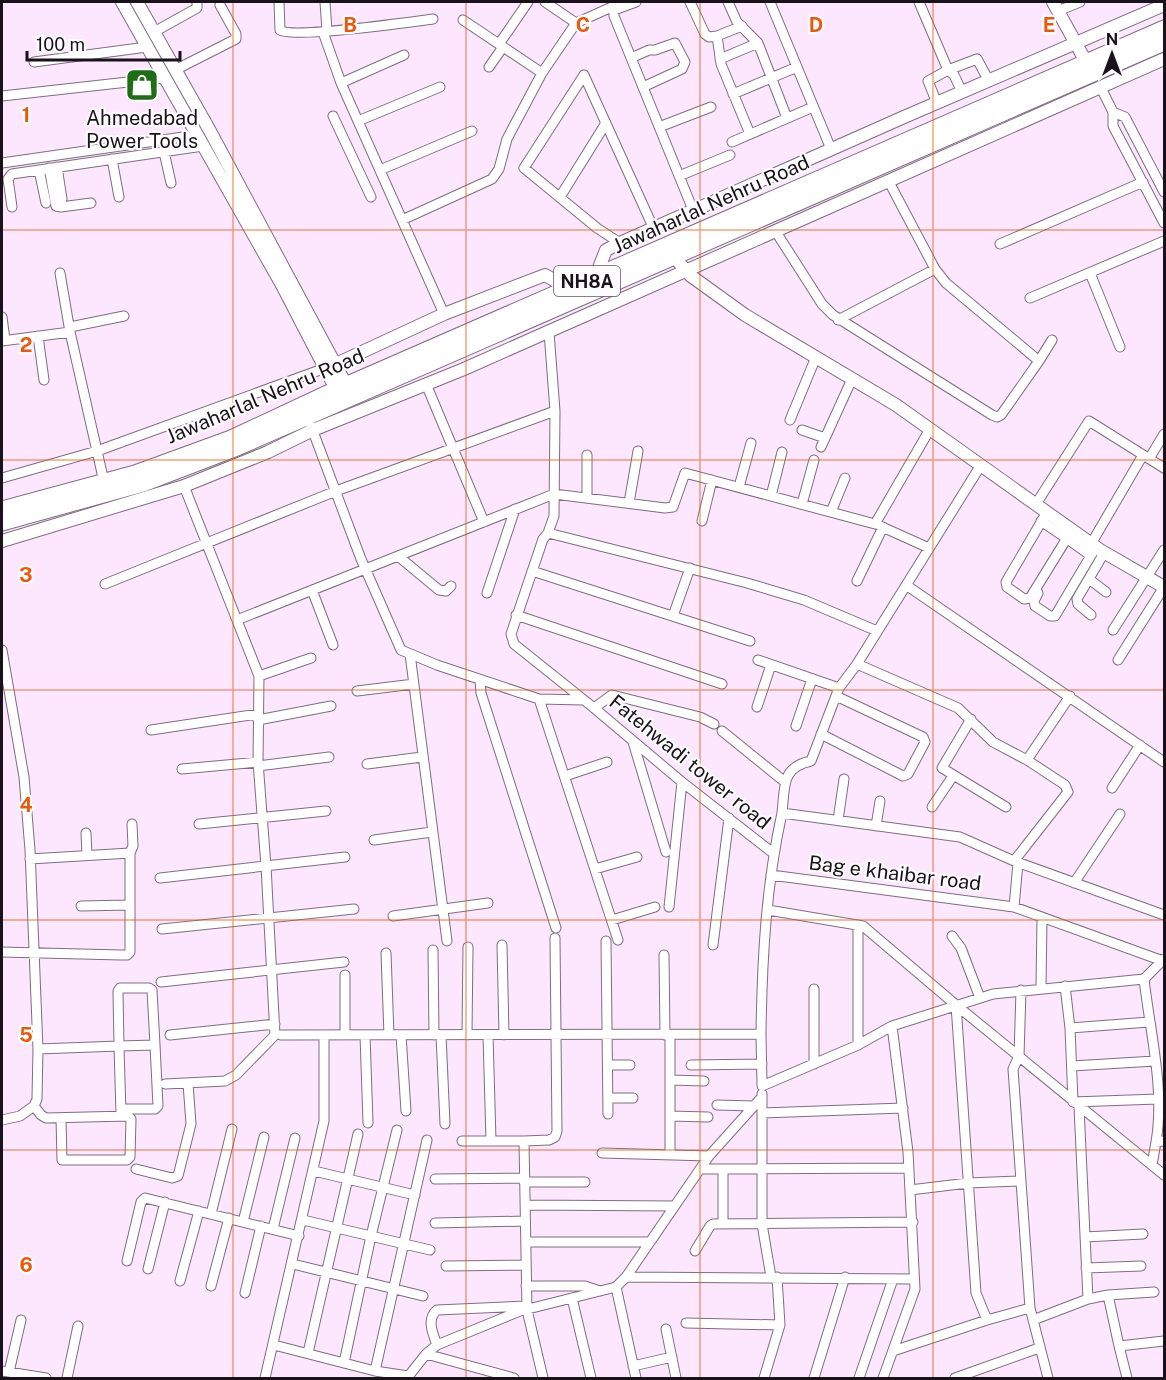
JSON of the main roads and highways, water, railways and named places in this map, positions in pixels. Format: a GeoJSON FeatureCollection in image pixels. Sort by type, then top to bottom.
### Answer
{"type":"FeatureCollection","features":[{"type":"Feature","properties":{"kind":"main road","name":"Jawaharlal Nehru Road"},"geometry":{"type":"LineString","coordinates":[[2,523],[143,484],[310,423],[347,400],[568,288],[1094,75],[1164,28]]}},
{"type":"Feature","properties":{"kind":"main road","name":"Jawaharlal Nehru Road"},"geometry":{"type":"LineString","coordinates":[[2,509],[135,473],[231,438],[347,400],[1164,43]]}},
{"type":"Feature","properties":{"kind":"place","name":"Ahmedabad Power Tools"},"geometry":{"type":"Point","coordinates":[142,85]}}]}
